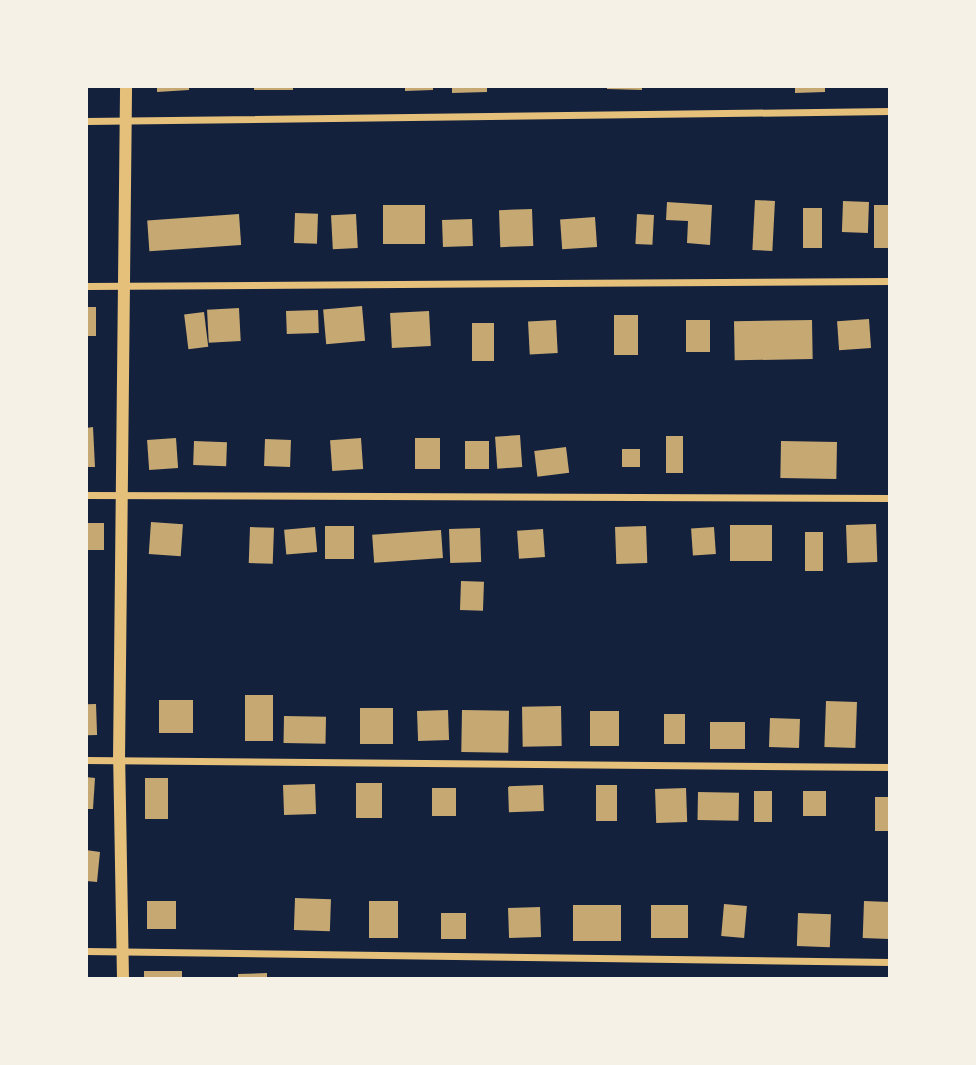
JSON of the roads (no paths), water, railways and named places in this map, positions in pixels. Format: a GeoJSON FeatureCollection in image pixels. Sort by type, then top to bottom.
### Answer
{"type":"FeatureCollection","features":[{"type":"Feature","properties":{"kind":"street"},"geometry":{"type":"LineString","coordinates":[[123,979],[119,760],[126,86]]}},
{"type":"Feature","properties":{"kind":"street"},"geometry":{"type":"LineString","coordinates":[[86,121],[890,111]]}},
{"type":"Feature","properties":{"kind":"street"},"geometry":{"type":"LineString","coordinates":[[86,286],[890,281]]}},
{"type":"Feature","properties":{"kind":"street"},"geometry":{"type":"LineString","coordinates":[[86,495],[890,498]]}},
{"type":"Feature","properties":{"kind":"street"},"geometry":{"type":"LineString","coordinates":[[86,760],[890,767]]}},
{"type":"Feature","properties":{"kind":"street"},"geometry":{"type":"LineString","coordinates":[[86,951],[890,962]]}}]}
